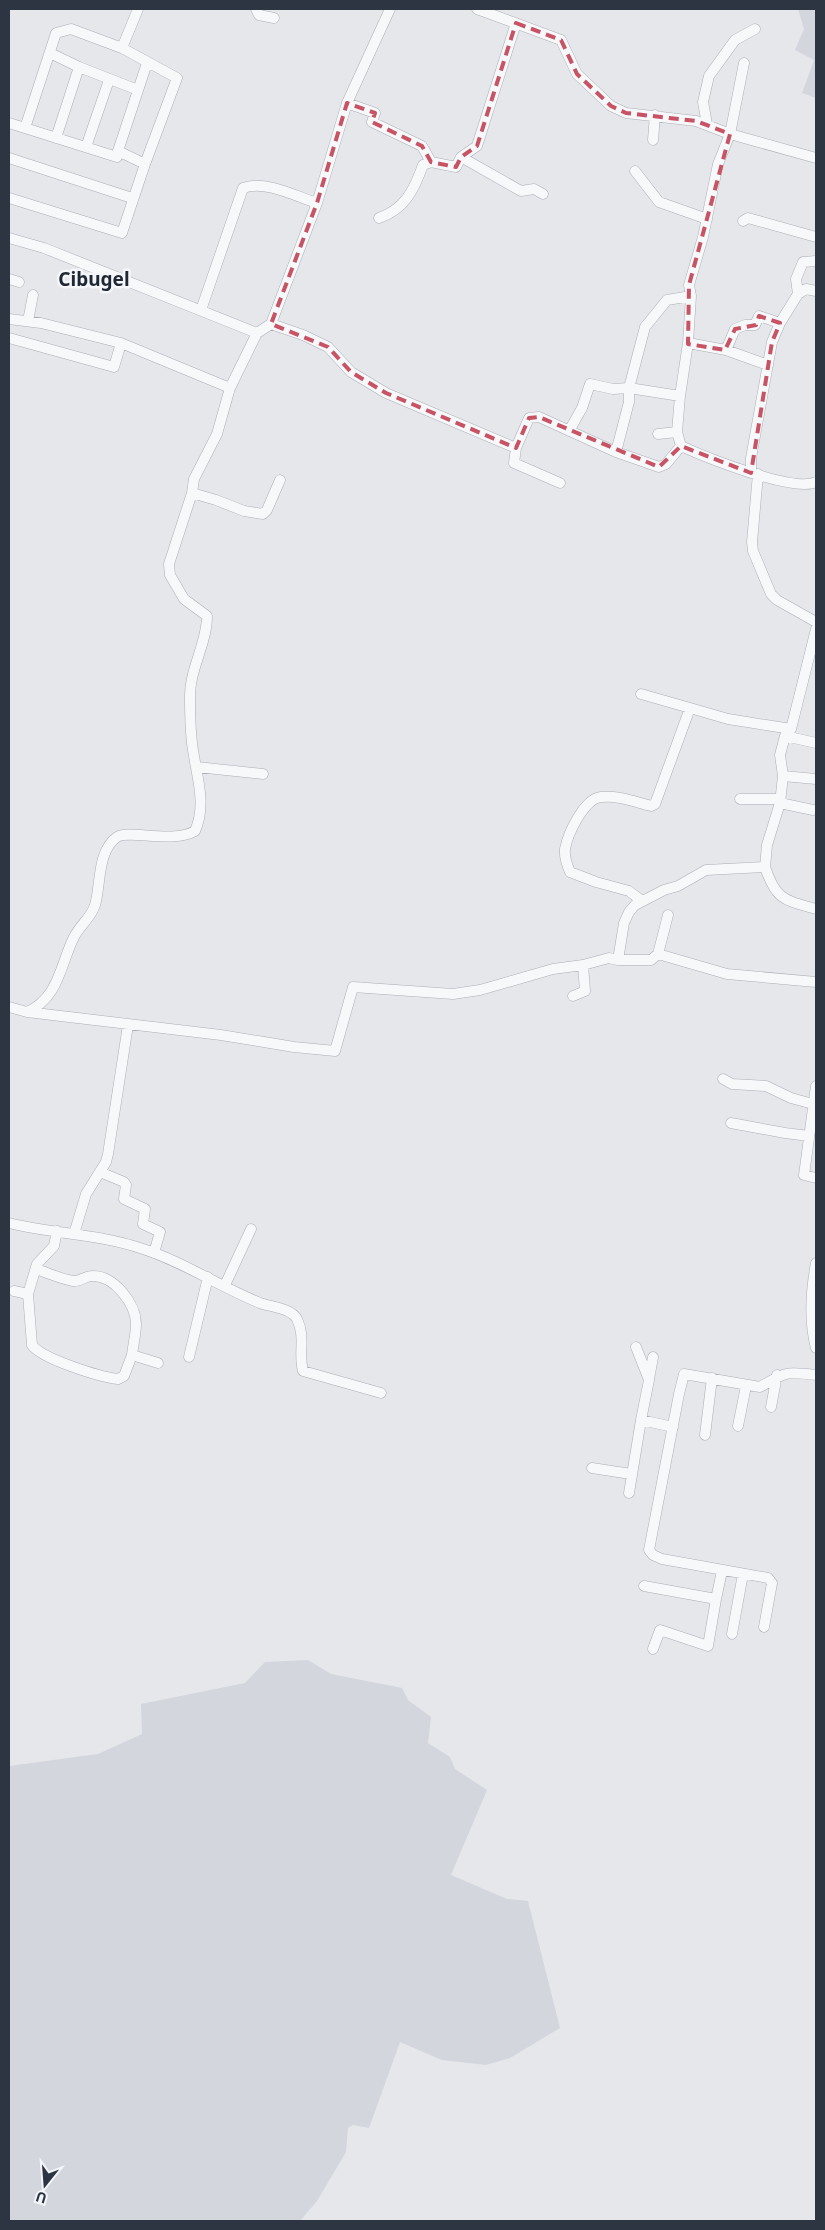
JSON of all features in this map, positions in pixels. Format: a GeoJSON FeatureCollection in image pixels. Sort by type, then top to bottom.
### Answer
{"type":"FeatureCollection","features":[{"type":"Feature","properties":{"kind":"street"},"geometry":{"type":"LineString","coordinates":[[122,48],[138,9]]}},
{"type":"Feature","properties":{"kind":"street"},"geometry":{"type":"LineString","coordinates":[[256,9],[259,15],[274,18]]}},
{"type":"Feature","properties":{"kind":"street"},"geometry":{"type":"LineString","coordinates":[[27,1012],[45,1002],[51,993],[75,936],[92,913],[105,853],[112,842],[120,836],[179,837],[195,831],[201,807],[194,756],[190,698],[195,663],[206,625],[206,616],[184,599],[170,575],[169,564],[192,493],[194,479],[217,434],[230,388],[257,333],[270,324],[317,203],[347,103],[390,9]]}},
{"type":"Feature","properties":{"kind":"street"},"geometry":{"type":"LineString","coordinates":[[477,9],[561,40],[577,74],[611,106],[626,113],[655,115],[708,124],[730,134],[816,158]]}},
{"type":"Feature","properties":{"kind":"street"},"geometry":{"type":"LineString","coordinates":[[379,218],[394,213],[409,196],[423,165],[431,162],[456,167],[461,157],[476,146],[516,23]]}},
{"type":"Feature","properties":{"kind":"street"},"geometry":{"type":"LineString","coordinates":[[9,198],[122,232],[132,198],[176,78],[122,48],[70,29],[56,33],[25,128]]}},
{"type":"Feature","properties":{"kind":"street"},"geometry":{"type":"LineString","coordinates":[[708,124],[703,102],[709,76],[735,40],[755,29]]}},
{"type":"Feature","properties":{"kind":"street"},"geometry":{"type":"LineString","coordinates":[[50,53],[78,67],[138,90]]}},
{"type":"Feature","properties":{"kind":"street"},"geometry":{"type":"LineString","coordinates":[[9,123],[117,157],[147,63]]}},
{"type":"Feature","properties":{"kind":"street"},"geometry":{"type":"LineString","coordinates":[[681,446],[677,432],[688,343],[691,296],[689,285],[718,164],[730,134],[744,63]]}},
{"type":"Feature","properties":{"kind":"street"},"geometry":{"type":"LineString","coordinates":[[56,138],[78,67]]}},
{"type":"Feature","properties":{"kind":"street"},"geometry":{"type":"LineString","coordinates":[[86,147],[109,80]]}},
{"type":"Feature","properties":{"kind":"street"},"geometry":{"type":"LineString","coordinates":[[347,103],[375,113],[372,122],[422,146],[431,162]]}},
{"type":"Feature","properties":{"kind":"street"},"geometry":{"type":"LineString","coordinates":[[653,140],[655,115]]}},
{"type":"Feature","properties":{"kind":"street"},"geometry":{"type":"LineString","coordinates":[[118,151],[145,164]]}},
{"type":"Feature","properties":{"kind":"street"},"geometry":{"type":"LineString","coordinates":[[461,157],[521,191],[534,189],[543,194]]}},
{"type":"Feature","properties":{"kind":"street"},"geometry":{"type":"LineString","coordinates":[[9,158],[132,198]]}},
{"type":"Feature","properties":{"kind":"street"},"geometry":{"type":"LineString","coordinates":[[635,170],[659,202],[706,218]]}},
{"type":"Feature","properties":{"kind":"street"},"geometry":{"type":"LineString","coordinates":[[201,310],[243,188],[253,185],[262,186],[317,203]]}},
{"type":"Feature","properties":{"kind":"street"},"geometry":{"type":"LineString","coordinates":[[743,220],[748,218],[816,237]]}},
{"type":"Feature","properties":{"kind":"street"},"geometry":{"type":"LineString","coordinates":[[9,238],[44,248],[257,333]]}},
{"type":"Feature","properties":{"kind":"street"},"geometry":{"type":"LineString","coordinates":[[798,294],[796,279],[803,262],[816,261]]}},
{"type":"Feature","properties":{"kind":"street"},"geometry":{"type":"LineString","coordinates":[[9,279],[19,282]]}},
{"type":"Feature","properties":{"kind":"street"},"geometry":{"type":"LineString","coordinates":[[816,291],[806,288],[798,294],[780,323],[772,342],[752,458],[755,473],[752,529],[753,551],[771,594],[777,600],[816,622]]}},
{"type":"Feature","properties":{"kind":"street"},"geometry":{"type":"LineString","coordinates":[[28,321],[33,294]]}},
{"type":"Feature","properties":{"kind":"street"},"geometry":{"type":"LineString","coordinates":[[616,452],[629,402],[629,388],[645,327],[667,300],[691,296]]}},
{"type":"Feature","properties":{"kind":"street"},"geometry":{"type":"LineString","coordinates":[[726,350],[735,329],[745,325],[755,325],[759,316],[780,323]]}},
{"type":"Feature","properties":{"kind":"street"},"geometry":{"type":"LineString","coordinates":[[9,319],[28,321],[121,343],[230,388]]}},
{"type":"Feature","properties":{"kind":"street"},"geometry":{"type":"LineString","coordinates":[[270,324],[303,335],[328,347],[351,372],[386,393],[516,448]]}},
{"type":"Feature","properties":{"kind":"street"},"geometry":{"type":"LineString","coordinates":[[9,338],[114,367],[121,343]]}},
{"type":"Feature","properties":{"kind":"street"},"geometry":{"type":"LineString","coordinates":[[688,343],[726,350],[768,365]]}},
{"type":"Feature","properties":{"kind":"street"},"geometry":{"type":"LineString","coordinates":[[570,430],[582,408],[590,384],[613,389],[629,388],[680,396]]}},
{"type":"Feature","properties":{"kind":"street"},"geometry":{"type":"LineString","coordinates":[[560,483],[514,463],[516,448],[529,418],[539,417],[616,452],[659,467],[666,464],[681,446]]}},
{"type":"Feature","properties":{"kind":"street"},"geometry":{"type":"LineString","coordinates":[[658,434],[677,432]]}},
{"type":"Feature","properties":{"kind":"street"},"geometry":{"type":"LineString","coordinates":[[681,446],[755,473],[806,484],[816,482]]}},
{"type":"Feature","properties":{"kind":"street"},"geometry":{"type":"LineString","coordinates":[[192,493],[216,500],[244,512],[263,514],[267,510],[280,480]]}},
{"type":"Feature","properties":{"kind":"street"},"geometry":{"type":"LineString","coordinates":[[816,629],[814,651],[780,755],[783,776],[780,801],[767,846],[765,867],[773,887],[782,898],[816,909]]}},
{"type":"Feature","properties":{"kind":"street"},"geometry":{"type":"LineString","coordinates":[[641,694],[728,719],[788,733],[816,743]]}},
{"type":"Feature","properties":{"kind":"street"},"geometry":{"type":"LineString","coordinates":[[642,901],[629,891],[596,882],[570,872],[566,862],[565,849],[585,805],[592,799],[617,797],[651,806],[656,804],[690,708]]}},
{"type":"Feature","properties":{"kind":"street"},"geometry":{"type":"LineString","coordinates":[[197,767],[263,774]]}},
{"type":"Feature","properties":{"kind":"street"},"geometry":{"type":"LineString","coordinates":[[783,776],[816,779]]}},
{"type":"Feature","properties":{"kind":"street"},"geometry":{"type":"LineString","coordinates":[[740,798],[780,801],[813,810]]}},
{"type":"Feature","properties":{"kind":"street"},"geometry":{"type":"LineString","coordinates":[[618,960],[624,923],[629,912],[642,901],[664,890],[678,886],[706,870],[765,867]]}},
{"type":"Feature","properties":{"kind":"street"},"geometry":{"type":"LineString","coordinates":[[9,1008],[27,1012],[221,1035],[294,1047],[335,1051],[353,987],[454,994],[480,990],[553,969],[583,965],[609,958],[618,960],[651,960],[658,954],[668,914]]}},
{"type":"Feature","properties":{"kind":"street"},"geometry":{"type":"LineString","coordinates":[[658,954],[727,974],[816,982]]}},
{"type":"Feature","properties":{"kind":"street"},"geometry":{"type":"LineString","coordinates":[[573,996],[585,991],[583,965]]}},
{"type":"Feature","properties":{"kind":"street"},"geometry":{"type":"LineString","coordinates":[[74,1234],[86,1194],[100,1172],[108,1154],[128,1025]]}},
{"type":"Feature","properties":{"kind":"street"},"geometry":{"type":"LineString","coordinates":[[723,1079],[732,1084],[766,1086],[791,1098],[813,1104]]}},
{"type":"Feature","properties":{"kind":"street"},"geometry":{"type":"LineString","coordinates":[[816,1086],[804,1176],[816,1178]]}},
{"type":"Feature","properties":{"kind":"street"},"geometry":{"type":"LineString","coordinates":[[731,1122],[809,1136]]}},
{"type":"Feature","properties":{"kind":"street"},"geometry":{"type":"LineString","coordinates":[[100,1172],[124,1182],[126,1185],[124,1199],[146,1211],[143,1224],[160,1232],[154,1253]]}},
{"type":"Feature","properties":{"kind":"street"},"geometry":{"type":"LineString","coordinates":[[9,1223],[123,1243],[154,1253],[261,1303],[287,1311],[297,1318],[303,1341],[301,1359],[303,1371],[381,1393]]}},
{"type":"Feature","properties":{"kind":"street"},"geometry":{"type":"LineString","coordinates":[[225,1285],[251,1229]]}},
{"type":"Feature","properties":{"kind":"street"},"geometry":{"type":"LineString","coordinates":[[36,1269],[76,1281],[95,1276],[122,1291],[132,1309],[136,1323],[132,1355],[124,1376],[118,1379],[70,1365],[43,1354],[32,1345],[28,1294],[36,1269],[39,1261],[54,1246],[57,1231]]}},
{"type":"Feature","properties":{"kind":"street"},"geometry":{"type":"LineString","coordinates":[[816,1264],[813,1280],[812,1308],[816,1348]]}},
{"type":"Feature","properties":{"kind":"street"},"geometry":{"type":"LineString","coordinates":[[189,1357],[208,1277]]}},
{"type":"Feature","properties":{"kind":"street"},"geometry":{"type":"LineString","coordinates":[[14,1291],[28,1294]]}},
{"type":"Feature","properties":{"kind":"street"},"geometry":{"type":"LineString","coordinates":[[636,1347],[649,1380]]}},
{"type":"Feature","properties":{"kind":"street"},"geometry":{"type":"LineString","coordinates":[[132,1355],[158,1363]]}},
{"type":"Feature","properties":{"kind":"street"},"geometry":{"type":"LineString","coordinates":[[629,1493],[653,1357]]}},
{"type":"Feature","properties":{"kind":"street"},"geometry":{"type":"LineString","coordinates":[[764,1627],[772,1583],[765,1577],[662,1559],[656,1557],[649,1550],[673,1427],[684,1374],[760,1387],[778,1375],[794,1372],[816,1375]]}},
{"type":"Feature","properties":{"kind":"street"},"geometry":{"type":"LineString","coordinates":[[771,1407],[778,1375]]}},
{"type":"Feature","properties":{"kind":"street"},"geometry":{"type":"LineString","coordinates":[[705,1435],[712,1378]]}},
{"type":"Feature","properties":{"kind":"street"},"geometry":{"type":"LineString","coordinates":[[738,1426],[746,1386]]}},
{"type":"Feature","properties":{"kind":"street"},"geometry":{"type":"LineString","coordinates":[[641,1420],[673,1427]]}},
{"type":"Feature","properties":{"kind":"street"},"geometry":{"type":"LineString","coordinates":[[592,1468],[632,1474]]}},
{"type":"Feature","properties":{"kind":"street"},"geometry":{"type":"LineString","coordinates":[[653,1649],[660,1630],[708,1646],[722,1571]]}},
{"type":"Feature","properties":{"kind":"street"},"geometry":{"type":"LineString","coordinates":[[732,1634],[743,1574]]}},
{"type":"Feature","properties":{"kind":"street"},"geometry":{"type":"LineString","coordinates":[[644,1586],[716,1599]]}},
{"type":"Feature","properties":{"kind":"highlighted area"},"geometry":{"type":"Polygon","coordinates":[[[516,23],[561,40],[577,74],[611,106],[626,113],[696,121],[730,134],[689,285],[688,344],[725,350],[735,329],[756,325],[759,316],[780,323],[772,342],[751,473],[681,446],[659,467],[539,417],[529,418],[516,448],[386,393],[351,372],[328,347],[271,324],[317,203],[347,103],[375,113],[372,122],[422,146],[431,162],[456,167],[461,157],[477,146],[516,23]]]}},
{"type":"Feature","properties":{"kind":"shaded area"},"geometry":{"type":"Polygon","coordinates":[[[798,9],[816,9],[816,98],[802,93],[814,60],[795,50],[804,29],[798,9]]]}},
{"type":"Feature","properties":{"kind":"shaded area"},"geometry":{"type":"Polygon","coordinates":[[[308,1660],[331,1674],[402,1688],[408,1700],[431,1717],[428,1743],[450,1757],[455,1769],[487,1790],[451,1875],[507,1899],[528,1901],[560,2028],[510,2058],[486,2065],[442,2060],[400,2042],[369,2128],[353,2125],[348,2128],[346,2152],[317,2201],[300,2221],[9,2221],[9,1766],[98,1754],[142,1734],[141,1704],[245,1683],[265,1662],[308,1660]]]}},
{"type":"Feature","properties":{"kind":"district","name":"Cibugel"},"geometry":{"type":"Point","coordinates":[94,279]}}]}
